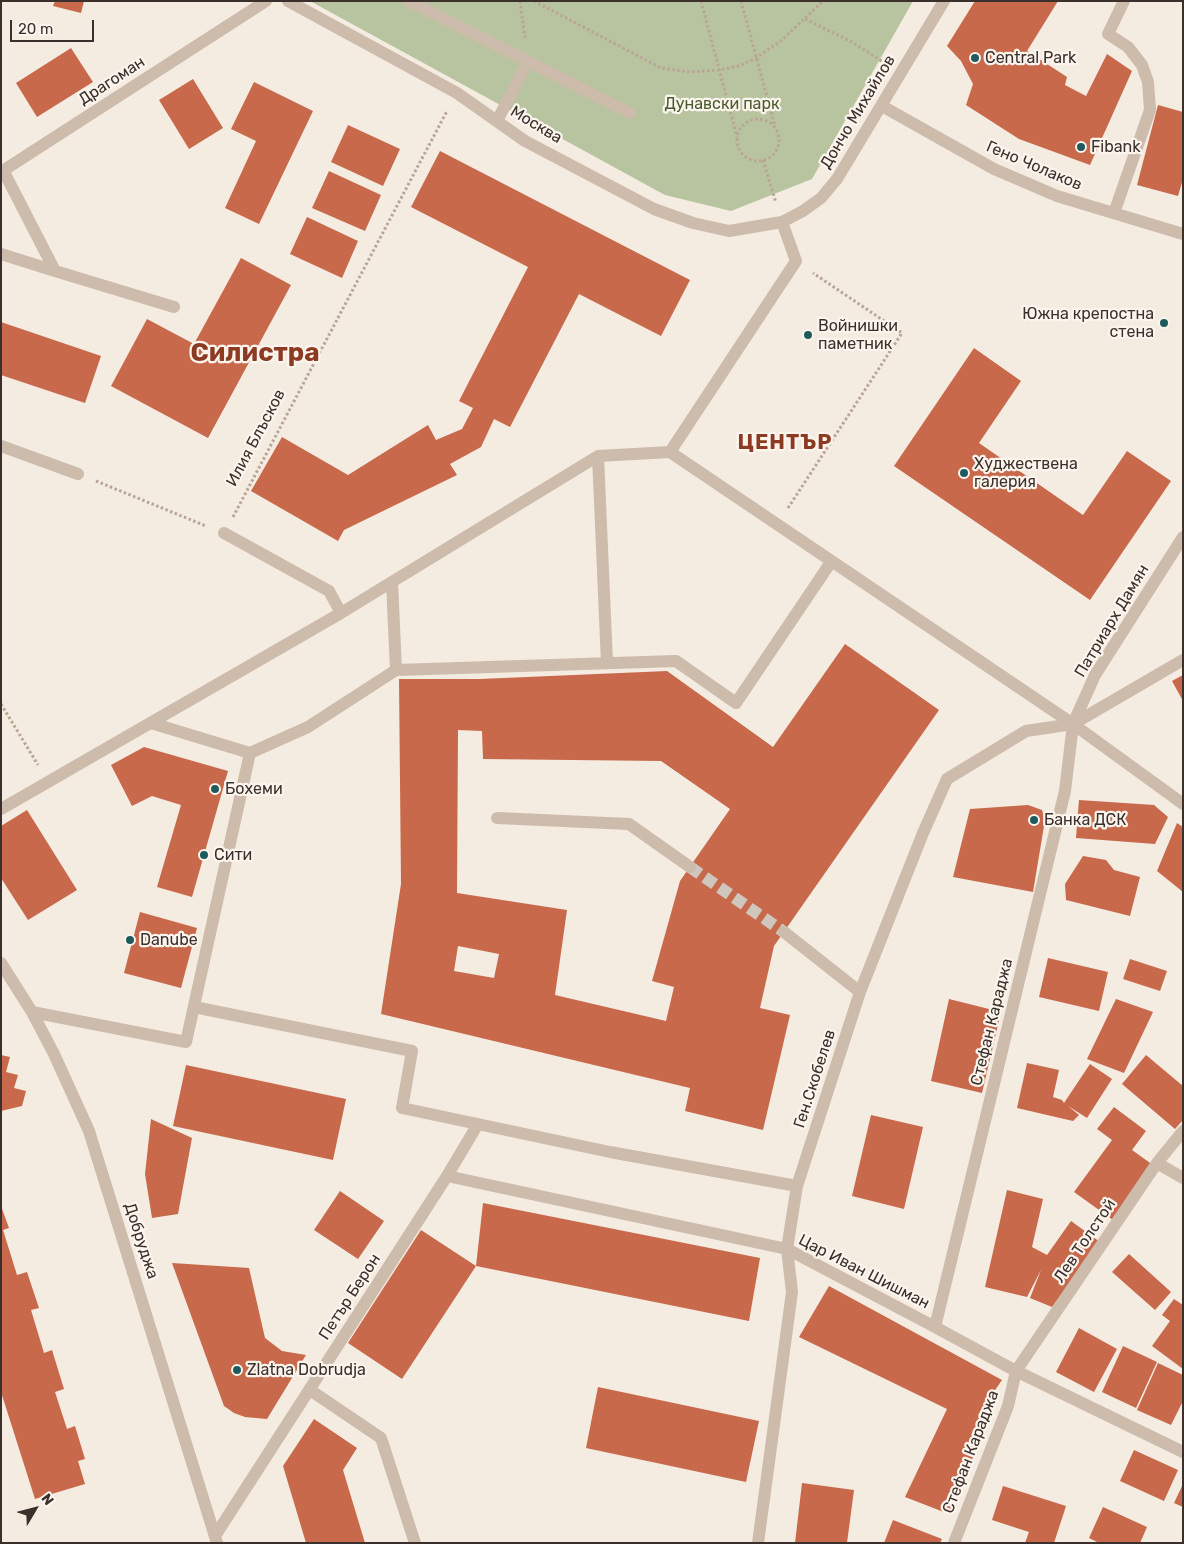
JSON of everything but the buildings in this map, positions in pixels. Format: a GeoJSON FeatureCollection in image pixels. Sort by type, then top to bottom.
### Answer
{"type":"FeatureCollection","features":[{"type":"Feature","properties":{"kind":"street","name":"Драгоман"},"geometry":{"type":"LineString","coordinates":[[2,171],[266,1]]}},
{"type":"Feature","properties":{"kind":"street","name":"Москва"},"geometry":{"type":"LineString","coordinates":[[288,1],[457,93],[525,141],[654,209],[693,223],[728,231],[782,222]]}},
{"type":"Feature","properties":{"kind":"street"},"geometry":{"type":"LineString","coordinates":[[409,1],[630,113]]}},
{"type":"Feature","properties":{"kind":"street","name":"Дончо Михайлов"},"geometry":{"type":"LineString","coordinates":[[782,222],[803,211],[821,198],[837,179],[944,1]]}},
{"type":"Feature","properties":{"kind":"street"},"geometry":{"type":"LineString","coordinates":[[1114,213],[1150,110],[1148,82],[1142,64],[1128,47],[1108,34],[1124,1]]}},
{"type":"Feature","properties":{"kind":"street"},"geometry":{"type":"LineString","coordinates":[[497,121],[528,61]]}},
{"type":"Feature","properties":{"kind":"street","name":"Гено Чолаков"},"geometry":{"type":"LineString","coordinates":[[882,106],[994,169],[1057,196],[1183,234]]}},
{"type":"Feature","properties":{"kind":"street"},"geometry":{"type":"LineString","coordinates":[[2,171],[55,271]]}},
{"type":"Feature","properties":{"kind":"street"},"geometry":{"type":"LineString","coordinates":[[670,452],[796,261],[782,222]]}},
{"type":"Feature","properties":{"kind":"street"},"geometry":{"type":"LineString","coordinates":[[1,254],[174,307]]}},
{"type":"Feature","properties":{"kind":"street"},"geometry":{"type":"LineString","coordinates":[[1,446],[78,474]]}},
{"type":"Feature","properties":{"kind":"street"},"geometry":{"type":"LineString","coordinates":[[1,810],[341,613],[598,456],[670,452],[777,526],[1178,794],[1183,804]]}},
{"type":"Feature","properties":{"kind":"street"},"geometry":{"type":"LineString","coordinates":[[598,456],[606,663]]}},
{"type":"Feature","properties":{"kind":"street"},"geometry":{"type":"LineString","coordinates":[[224,533],[328,591],[341,613]]}},
{"type":"Feature","properties":{"kind":"street","name":"Патриарх Дамян"},"geometry":{"type":"LineString","coordinates":[[1073,724],[1096,675],[1183,537]]}},
{"type":"Feature","properties":{"kind":"street"},"geometry":{"type":"LineString","coordinates":[[151,723],[250,753],[308,727],[396,670],[676,661],[736,703],[832,562]]}},
{"type":"Feature","properties":{"kind":"street"},"geometry":{"type":"LineString","coordinates":[[392,582],[396,670]]}},
{"type":"Feature","properties":{"kind":"street"},"geometry":{"type":"LineString","coordinates":[[1073,724],[1183,660]]}},
{"type":"Feature","properties":{"kind":"street","name":"Ген.Скобелев"},"geometry":{"type":"LineString","coordinates":[[758,1543],[792,1292],[786,1249],[797,1186],[860,992],[923,833],[948,779],[1026,731],[1073,724]]}},
{"type":"Feature","properties":{"kind":"street","name":"Стефан Караджа"},"geometry":{"type":"LineString","coordinates":[[935,1327],[1065,791],[1073,724]]}},
{"type":"Feature","properties":{"kind":"street"},"geometry":{"type":"LineString","coordinates":[[32,1012],[186,1042],[250,753]]}},
{"type":"Feature","properties":{"kind":"street"},"geometry":{"type":"LineString","coordinates":[[497,818],[629,824],[690,866]]}},
{"type":"Feature","properties":{"kind":"street"},"geometry":{"type":"LineString","coordinates":[[784,932],[860,992]]}},
{"type":"Feature","properties":{"kind":"street","name":"Добруджа"},"geometry":{"type":"LineString","coordinates":[[1,963],[32,1012],[54,1054],[89,1131],[216,1539]]}},
{"type":"Feature","properties":{"kind":"street"},"geometry":{"type":"LineString","coordinates":[[194,1007],[412,1051],[402,1108],[610,1152],[797,1186]]}},
{"type":"Feature","properties":{"kind":"street","name":"Петър Берон"},"geometry":{"type":"LineString","coordinates":[[216,1539],[448,1176],[478,1124]]}},
{"type":"Feature","properties":{"kind":"street","name":"Лев Толстой"},"geometry":{"type":"LineString","coordinates":[[1016,1371],[1157,1163],[1183,1131]]}},
{"type":"Feature","properties":{"kind":"street"},"geometry":{"type":"LineString","coordinates":[[1157,1163],[1183,1178]]}},
{"type":"Feature","properties":{"kind":"street","name":"Цар Иван Шишман"},"geometry":{"type":"LineString","coordinates":[[448,1176],[786,1249],[1016,1371],[1183,1452]]}},
{"type":"Feature","properties":{"kind":"street","name":"Стефан Караджа"},"geometry":{"type":"LineString","coordinates":[[954,1543],[1008,1406],[1016,1371]]}},
{"type":"Feature","properties":{"kind":"street"},"geometry":{"type":"LineString","coordinates":[[310,1390],[381,1438],[415,1543]]}},
{"type":"Feature","properties":{"kind":"path"},"geometry":{"type":"LineString","coordinates":[[520,1],[528,61]]}},
{"type":"Feature","properties":{"kind":"path"},"geometry":{"type":"LineString","coordinates":[[534,1],[661,68],[689,72],[719,70],[739,66],[756,58],[782,40],[823,1]]}},
{"type":"Feature","properties":{"kind":"path"},"geometry":{"type":"LineString","coordinates":[[701,1],[737,137],[737,145],[741,153],[755,161],[771,157],[777,150],[780,142],[741,1]]}},
{"type":"Feature","properties":{"kind":"path"},"geometry":{"type":"LineString","coordinates":[[805,19],[852,42],[901,74]]}},
{"type":"Feature","properties":{"kind":"path","name":"Илия Блъсков"},"geometry":{"type":"LineString","coordinates":[[224,533],[457,93]]}},
{"type":"Feature","properties":{"kind":"path"},"geometry":{"type":"LineString","coordinates":[[737,137],[740,129],[752,119],[761,118],[775,126]]}},
{"type":"Feature","properties":{"kind":"path"},"geometry":{"type":"LineString","coordinates":[[763,160],[782,222]]}},
{"type":"Feature","properties":{"kind":"path"},"geometry":{"type":"LineString","coordinates":[[777,526],[902,333],[796,261]]}},
{"type":"Feature","properties":{"kind":"path"},"geometry":{"type":"LineString","coordinates":[[78,474],[224,533]]}},
{"type":"Feature","properties":{"kind":"path"},"geometry":{"type":"LineString","coordinates":[[1,704],[48,782]]}},
{"type":"Feature","properties":{"kind":"green space","name":"Дунавски парк"},"geometry":{"type":"Polygon","coordinates":[[[310,1],[913,1],[812,179],[731,211],[665,195],[310,1]]]}},
{"type":"Feature","properties":{"kind":"tunnel"},"geometry":{"type":"LineString","coordinates":[[690,867],[784,932]]}},
{"type":"Feature","properties":{"kind":"place","name":"Central Park"},"geometry":{"type":"Point","coordinates":[975,58]}},
{"type":"Feature","properties":{"kind":"place","name":"Fibank"},"geometry":{"type":"Point","coordinates":[1081,147]}},
{"type":"Feature","properties":{"kind":"place","name":"Южна крепостна стена"},"geometry":{"type":"Point","coordinates":[1164,323]}},
{"type":"Feature","properties":{"kind":"place","name":"Войнишки паметник"},"geometry":{"type":"Point","coordinates":[808,335]}},
{"type":"Feature","properties":{"kind":"place","name":"Худжествена галерия"},"geometry":{"type":"Point","coordinates":[964,473]}},
{"type":"Feature","properties":{"kind":"place","name":"Бохеми"},"geometry":{"type":"Point","coordinates":[215,789]}},
{"type":"Feature","properties":{"kind":"place","name":"Банка ДСК"},"geometry":{"type":"Point","coordinates":[1034,820]}},
{"type":"Feature","properties":{"kind":"place","name":"Сити"},"geometry":{"type":"Point","coordinates":[204,855]}},
{"type":"Feature","properties":{"kind":"place","name":"Danube"},"geometry":{"type":"Point","coordinates":[130,940]}},
{"type":"Feature","properties":{"kind":"place","name":"Zlatna Dobrudja"},"geometry":{"type":"Point","coordinates":[237,1370]}},
{"type":"Feature","properties":{"kind":"district","name":"Силистра"},"geometry":{"type":"Point","coordinates":[255,353]}},
{"type":"Feature","properties":{"kind":"district","name":"ЦЕНТЪР"},"geometry":{"type":"Point","coordinates":[785,443]}}]}
